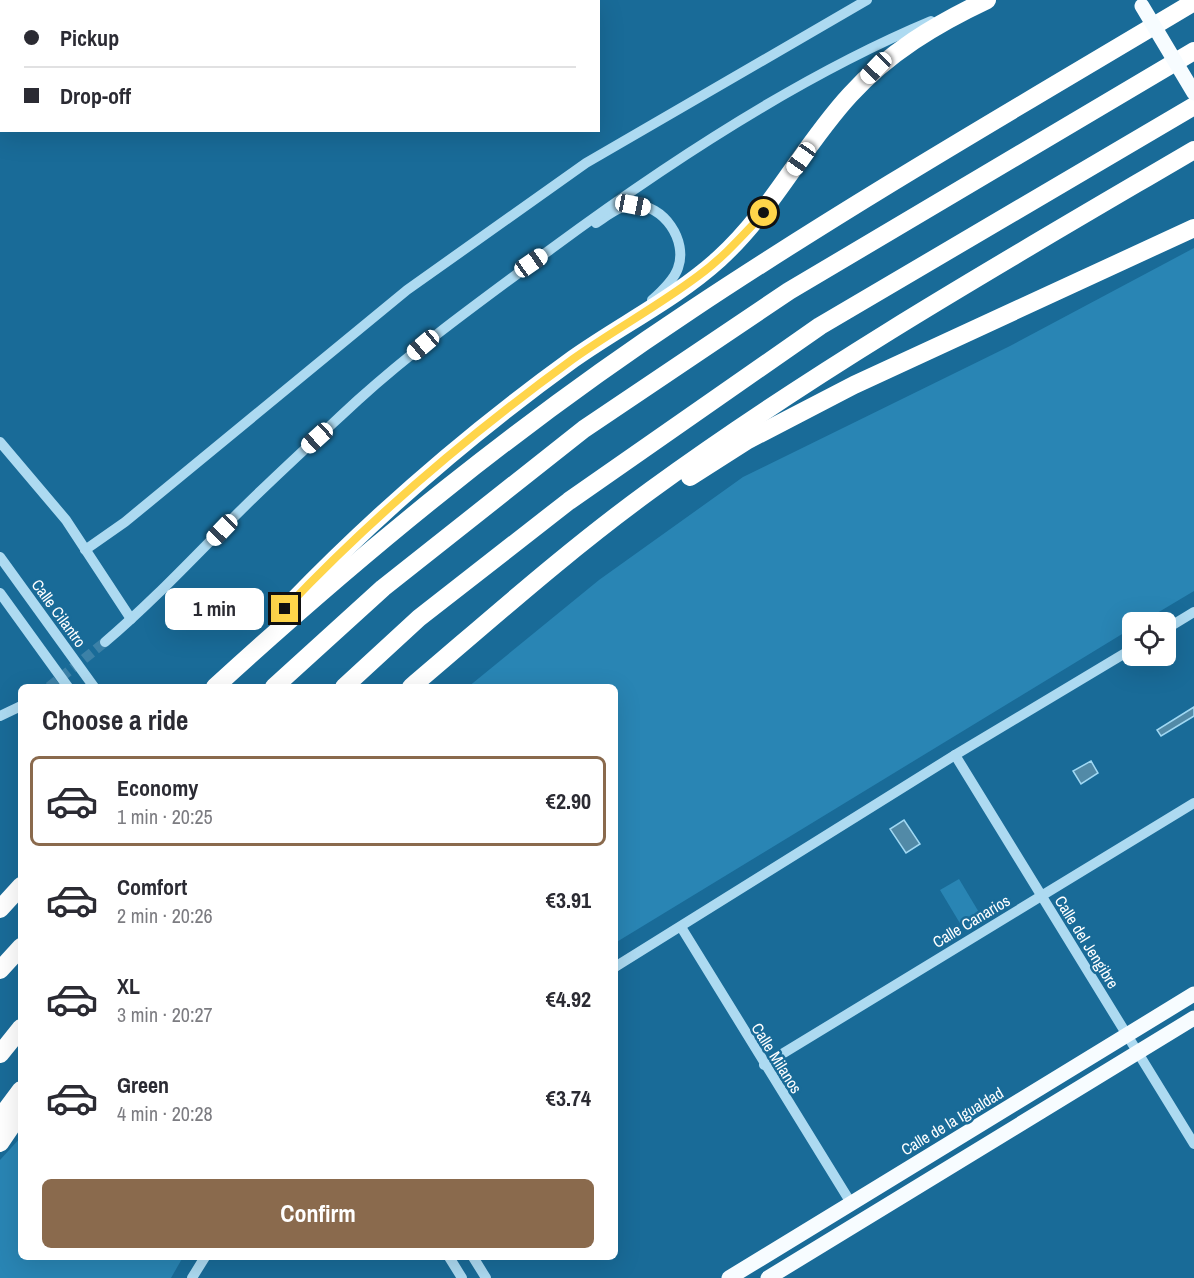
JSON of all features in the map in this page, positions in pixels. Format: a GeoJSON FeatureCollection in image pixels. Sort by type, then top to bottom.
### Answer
{"type":"FeatureCollection","features":[{"type":"Feature","properties":{"kind":"highway"},"geometry":{"type":"LineString","coordinates":[[218,684],[310,600],[428,500],[565,398],[689,311],[824,224],[1194,2]]}},
{"type":"Feature","properties":{"kind":"highway"},"geometry":{"type":"LineString","coordinates":[[240,664],[300,593],[407,489],[513,403],[623,325],[698,276],[743,236],[764,213],[827,123],[876,68],[926,32],[981,3]]}},
{"type":"Feature","properties":{"kind":"highway"},"geometry":{"type":"LineString","coordinates":[[277,684],[383,588],[584,429],[789,291],[1194,51]]}},
{"type":"Feature","properties":{"kind":"highway"},"geometry":{"type":"LineString","coordinates":[[347,684],[418,618],[569,501],[820,326],[1194,106]]}},
{"type":"Feature","properties":{"kind":"highway"},"geometry":{"type":"LineString","coordinates":[[415,684],[559,562],[651,490],[811,381],[1034,243],[1194,150]]}},
{"type":"Feature","properties":{"kind":"highway"},"geometry":{"type":"LineString","coordinates":[[559,562],[748,440],[886,370],[1194,228]]}},
{"type":"Feature","properties":{"kind":"highway"},"geometry":{"type":"LineString","coordinates":[[0,909],[18,889]]}},
{"type":"Feature","properties":{"kind":"highway"},"geometry":{"type":"LineString","coordinates":[[0,970],[18,950]]}},
{"type":"Feature","properties":{"kind":"highway"},"geometry":{"type":"LineString","coordinates":[[0,1054],[18,1032]]}},
{"type":"Feature","properties":{"kind":"highway"},"geometry":{"type":"LineString","coordinates":[[0,1118],[18,1094]]}},
{"type":"Feature","properties":{"kind":"highway"},"geometry":{"type":"LineString","coordinates":[[0,1143],[18,1116]]}},
{"type":"Feature","properties":{"kind":"main road"},"geometry":{"type":"LineString","coordinates":[[1140,3],[1194,93]]}},
{"type":"Feature","properties":{"kind":"main road","name":"Calle de la Igualdad"},"geometry":{"type":"LineString","coordinates":[[729,1278],[1194,994]]}},
{"type":"Feature","properties":{"kind":"main road"},"geometry":{"type":"LineString","coordinates":[[768,1278],[1194,1018]]}},
{"type":"Feature","properties":{"kind":"street"},"geometry":{"type":"LineString","coordinates":[[85,550],[125,522],[407,290],[586,163],[867,0]]}},
{"type":"Feature","properties":{"kind":"street"},"geometry":{"type":"LineString","coordinates":[[105,642],[287,465],[361,398],[438,332],[549,250],[647,179],[738,123],[882,44],[929,22],[981,3]]}},
{"type":"Feature","properties":{"kind":"street"},"geometry":{"type":"LineString","coordinates":[[549,250],[621,208],[633,205],[657,212],[670,224],[678,239],[681,254],[678,270],[661,292],[623,325]]}},
{"type":"Feature","properties":{"kind":"street"},"geometry":{"type":"LineString","coordinates":[[0,442],[66,520],[131,619]]}},
{"type":"Feature","properties":{"kind":"street","name":"Calle Cilantro"},"geometry":{"type":"LineString","coordinates":[[0,557],[92,684]]}},
{"type":"Feature","properties":{"kind":"street"},"geometry":{"type":"LineString","coordinates":[[0,593],[66,684]]}},
{"type":"Feature","properties":{"kind":"street"},"geometry":{"type":"LineString","coordinates":[[1176,623],[1194,612]]}},
{"type":"Feature","properties":{"kind":"street"},"geometry":{"type":"LineString","coordinates":[[618,965],[955,755],[1122,655]]}},
{"type":"Feature","properties":{"kind":"street"},"geometry":{"type":"LineString","coordinates":[[0,716],[18,707]]}},
{"type":"Feature","properties":{"kind":"street","name":"Calle del Jengibre"},"geometry":{"type":"LineString","coordinates":[[955,755],[1194,1144]]}},
{"type":"Feature","properties":{"kind":"street","name":"Calle Canarios"},"geometry":{"type":"LineString","coordinates":[[764,1065],[1194,803]]}},
{"type":"Feature","properties":{"kind":"street","name":"Calle Milanos"},"geometry":{"type":"LineString","coordinates":[[681,927],[851,1203]]}},
{"type":"Feature","properties":{"kind":"street"},"geometry":{"type":"LineString","coordinates":[[192,1278],[203,1260]]}},
{"type":"Feature","properties":{"kind":"street"},"geometry":{"type":"LineString","coordinates":[[451,1260],[462,1278]]}},
{"type":"Feature","properties":{"kind":"street"},"geometry":{"type":"LineString","coordinates":[[474,1260],[486,1278]]}},
{"type":"Feature","properties":{"kind":"shaded area"},"geometry":{"type":"Polygon","coordinates":[[[1194,248],[1194,591],[1159,612],[1122,612],[1122,634],[618,941],[618,684],[472,684],[599,580],[743,477],[1010,346],[1194,248]]]}},
{"type":"Feature","properties":{"kind":"shaded area"},"geometry":{"type":"Polygon","coordinates":[[[1194,707],[1194,716],[1161,736],[1157,730],[1194,707]]]}},
{"type":"Feature","properties":{"kind":"shaded area"},"geometry":{"type":"Polygon","coordinates":[[[1091,761],[1098,773],[1081,784],[1073,771],[1091,761]]]}},
{"type":"Feature","properties":{"kind":"shaded area"},"geometry":{"type":"Polygon","coordinates":[[[904,820],[920,844],[906,853],[890,829],[904,820]]]}},
{"type":"Feature","properties":{"kind":"shaded area"},"geometry":{"type":"Polygon","coordinates":[[[959,879],[980,914],[961,925],[940,890],[959,879]]]}},
{"type":"Feature","properties":{"kind":"shaded area"},"geometry":{"type":"Polygon","coordinates":[[[18,1140],[18,1260],[181,1260],[171,1278],[0,1278],[0,1160],[18,1140]]]}},
{"type":"Feature","properties":{"kind":"tunnel"},"geometry":{"type":"LineString","coordinates":[[53,684],[105,642]]}},
{"type":"Feature","properties":{"kind":"route"},"geometry":{"type":"LineString","coordinates":[[285,609],[339,553],[407,489],[513,403],[719,260],[764,213]]}}]}
